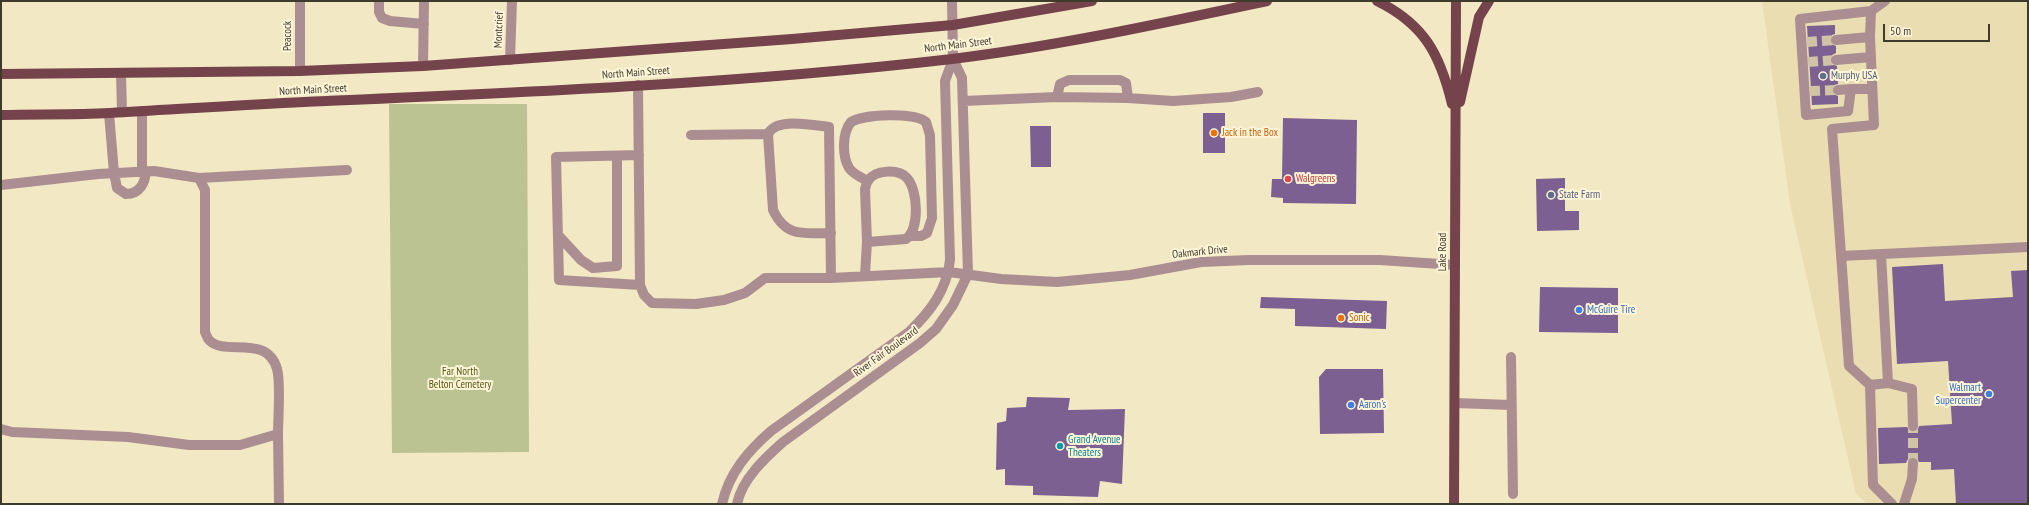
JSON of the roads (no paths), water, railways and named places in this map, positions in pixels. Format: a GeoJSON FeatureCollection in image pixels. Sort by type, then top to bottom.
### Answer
{"type":"FeatureCollection","features":[{"type":"Feature","properties":{"kind":"main road","name":"North Main Street"},"geometry":{"type":"LineString","coordinates":[[1,74],[300,71],[423,66],[953,25],[1092,1]]}},
{"type":"Feature","properties":{"kind":"main road","name":"North Main Street"},"geometry":{"type":"LineString","coordinates":[[1,115],[109,113],[297,102],[508,94],[792,75],[953,59],[1120,32],[1267,1]]}},
{"type":"Feature","properties":{"kind":"main road"},"geometry":{"type":"LineString","coordinates":[[1377,1],[1394,9],[1415,25],[1433,50],[1445,74],[1456,121]]}},
{"type":"Feature","properties":{"kind":"main road","name":"Lake Road"},"geometry":{"type":"LineString","coordinates":[[1454,504],[1456,1]]}},
{"type":"Feature","properties":{"kind":"main road"},"geometry":{"type":"LineString","coordinates":[[1456,121],[1479,17],[1489,1]]}},
{"type":"Feature","properties":{"kind":"street","name":"Peacock"},"geometry":{"type":"LineString","coordinates":[[300,1],[300,71]]}},
{"type":"Feature","properties":{"kind":"street"},"geometry":{"type":"LineString","coordinates":[[379,1],[379,12],[382,18],[390,21],[424,24]]}},
{"type":"Feature","properties":{"kind":"street"},"geometry":{"type":"LineString","coordinates":[[423,66],[424,1]]}},
{"type":"Feature","properties":{"kind":"street","name":"Montcrief"},"geometry":{"type":"LineString","coordinates":[[510,60],[512,1]]}},
{"type":"Feature","properties":{"kind":"street","name":"River Fair Boulevard"},"geometry":{"type":"LineString","coordinates":[[722,504],[726,489],[754,446],[771,431],[909,332],[924,318],[940,294],[949,272],[951,224],[945,81],[953,59],[952,1]]}},
{"type":"Feature","properties":{"kind":"street"},"geometry":{"type":"LineString","coordinates":[[1850,89],[1848,111],[1806,115],[1807,92],[1804,43],[1800,19],[1871,11],[1885,1]]}},
{"type":"Feature","properties":{"kind":"street"},"geometry":{"type":"LineString","coordinates":[[1871,11],[1870,37],[1874,125],[1832,129],[1849,366],[1870,385],[1873,485],[1892,504]]}},
{"type":"Feature","properties":{"kind":"street"},"geometry":{"type":"LineString","coordinates":[[1836,40],[1870,37]]}},
{"type":"Feature","properties":{"kind":"street"},"geometry":{"type":"LineString","coordinates":[[1836,60],[1871,57]]}},
{"type":"Feature","properties":{"kind":"street","name":"River Fair Boulevard"},"geometry":{"type":"LineString","coordinates":[[737,504],[746,483],[766,458],[783,442],[920,343],[936,329],[952,306],[968,274],[962,78],[953,59]]}},
{"type":"Feature","properties":{"kind":"street"},"geometry":{"type":"LineString","coordinates":[[121,73],[122,112]]}},
{"type":"Feature","properties":{"kind":"street"},"geometry":{"type":"LineString","coordinates":[[1056,97],[1060,84],[1069,80],[1120,80],[1126,83],[1128,98]]}},
{"type":"Feature","properties":{"kind":"street"},"geometry":{"type":"LineString","coordinates":[[638,85],[639,155],[640,285],[559,280],[556,157],[639,155]]}},
{"type":"Feature","properties":{"kind":"street"},"geometry":{"type":"LineString","coordinates":[[1838,90],[1872,89]]}},
{"type":"Feature","properties":{"kind":"street"},"geometry":{"type":"LineString","coordinates":[[963,101],[1056,97],[1128,98],[1172,102],[1231,97],[1258,92]]}},
{"type":"Feature","properties":{"kind":"street"},"geometry":{"type":"LineString","coordinates":[[109,113],[114,173],[117,188],[120,191],[129,194],[139,190],[143,184],[142,111]]}},
{"type":"Feature","properties":{"kind":"street"},"geometry":{"type":"LineString","coordinates":[[867,181],[853,172],[847,162],[844,134],[851,122],[868,117],[914,116],[926,122],[930,130],[932,218],[927,233],[921,236],[910,236],[896,241],[867,242]]}},
{"type":"Feature","properties":{"kind":"street"},"geometry":{"type":"LineString","coordinates":[[831,233],[798,233],[784,227],[779,222],[773,210],[768,134],[771,129],[777,125],[800,123],[829,127],[831,202],[831,233],[831,278]]}},
{"type":"Feature","properties":{"kind":"street"},"geometry":{"type":"LineString","coordinates":[[691,135],[768,134]]}},
{"type":"Feature","properties":{"kind":"street"},"geometry":{"type":"LineString","coordinates":[[558,235],[581,260],[593,268],[617,266],[617,156]]}},
{"type":"Feature","properties":{"kind":"street"},"geometry":{"type":"LineString","coordinates":[[1,185],[114,173],[144,172],[199,178],[347,170]]}},
{"type":"Feature","properties":{"kind":"street"},"geometry":{"type":"LineString","coordinates":[[865,275],[867,242],[865,190],[867,181],[875,174],[881,172],[894,172],[906,177],[913,190],[916,218],[916,225],[910,236]]}},
{"type":"Feature","properties":{"kind":"street"},"geometry":{"type":"LineString","coordinates":[[199,178],[204,190],[205,332],[209,340],[217,345],[257,349],[267,353],[274,359],[278,371],[279,504]]}},
{"type":"Feature","properties":{"kind":"street"},"geometry":{"type":"LineString","coordinates":[[1841,256],[2028,247]]}},
{"type":"Feature","properties":{"kind":"street"},"geometry":{"type":"LineString","coordinates":[[1881,254],[1888,383]]}},
{"type":"Feature","properties":{"kind":"street","name":"Oakmark Drive"},"geometry":{"type":"LineString","coordinates":[[640,285],[644,295],[652,303],[696,304],[724,300],[745,293],[765,278],[831,278],[865,275],[949,272],[1001,280],[1057,282],[1130,275],[1201,262],[1249,260],[1380,260],[1455,266]]}},
{"type":"Feature","properties":{"kind":"street"},"geometry":{"type":"LineString","coordinates":[[1511,357],[1513,494]]}},
{"type":"Feature","properties":{"kind":"street"},"geometry":{"type":"LineString","coordinates":[[1870,385],[1888,383],[1912,389],[1913,426]]}},
{"type":"Feature","properties":{"kind":"street"},"geometry":{"type":"LineString","coordinates":[[1454,403],[1511,405]]}},
{"type":"Feature","properties":{"kind":"street"},"geometry":{"type":"LineString","coordinates":[[1,429],[12,432],[128,437],[189,445],[240,445],[278,434]]}},
{"type":"Feature","properties":{"kind":"street"},"geometry":{"type":"LineString","coordinates":[[1904,504],[1912,479],[1913,462]]}},
{"type":"Feature","properties":{"kind":"street"},"geometry":{"type":"LineString","coordinates":[[735,473],[746,483]]}},
{"type":"Feature","properties":{"kind":"tunnel"},"geometry":{"type":"LineString","coordinates":[[1807,42],[1836,40]]}},
{"type":"Feature","properties":{"kind":"tunnel"},"geometry":{"type":"LineString","coordinates":[[1808,62],[1836,60]]}},
{"type":"Feature","properties":{"kind":"tunnel"},"geometry":{"type":"LineString","coordinates":[[1810,91],[1838,90]]}},
{"type":"Feature","properties":{"kind":"tunnel"},"geometry":{"type":"LineString","coordinates":[[1913,426],[1913,463]]}},
{"type":"Feature","properties":{"kind":"place","name":"Murphy USA"},"geometry":{"type":"Point","coordinates":[1823,76]}},
{"type":"Feature","properties":{"kind":"place","name":"Jack in the Box"},"geometry":{"type":"Point","coordinates":[1214,133]}},
{"type":"Feature","properties":{"kind":"place","name":"Walgreens"},"geometry":{"type":"Point","coordinates":[1288,179]}},
{"type":"Feature","properties":{"kind":"place","name":"State Farm"},"geometry":{"type":"Point","coordinates":[1551,195]}},
{"type":"Feature","properties":{"kind":"place","name":"McGuire Tire"},"geometry":{"type":"Point","coordinates":[1579,310]}},
{"type":"Feature","properties":{"kind":"place","name":"Sonic"},"geometry":{"type":"Point","coordinates":[1341,318]}},
{"type":"Feature","properties":{"kind":"place","name":"Walmart Supercenter"},"geometry":{"type":"Point","coordinates":[1989,394]}},
{"type":"Feature","properties":{"kind":"place","name":"Aaron's"},"geometry":{"type":"Point","coordinates":[1351,405]}},
{"type":"Feature","properties":{"kind":"place","name":"Grand Avenue Theaters"},"geometry":{"type":"Point","coordinates":[1060,446]}},
{"type":"Feature","properties":{"kind":"park label","name":"Far North Belton Cemetery"},"geometry":{"type":"Point","coordinates":[460,378]}}]}
